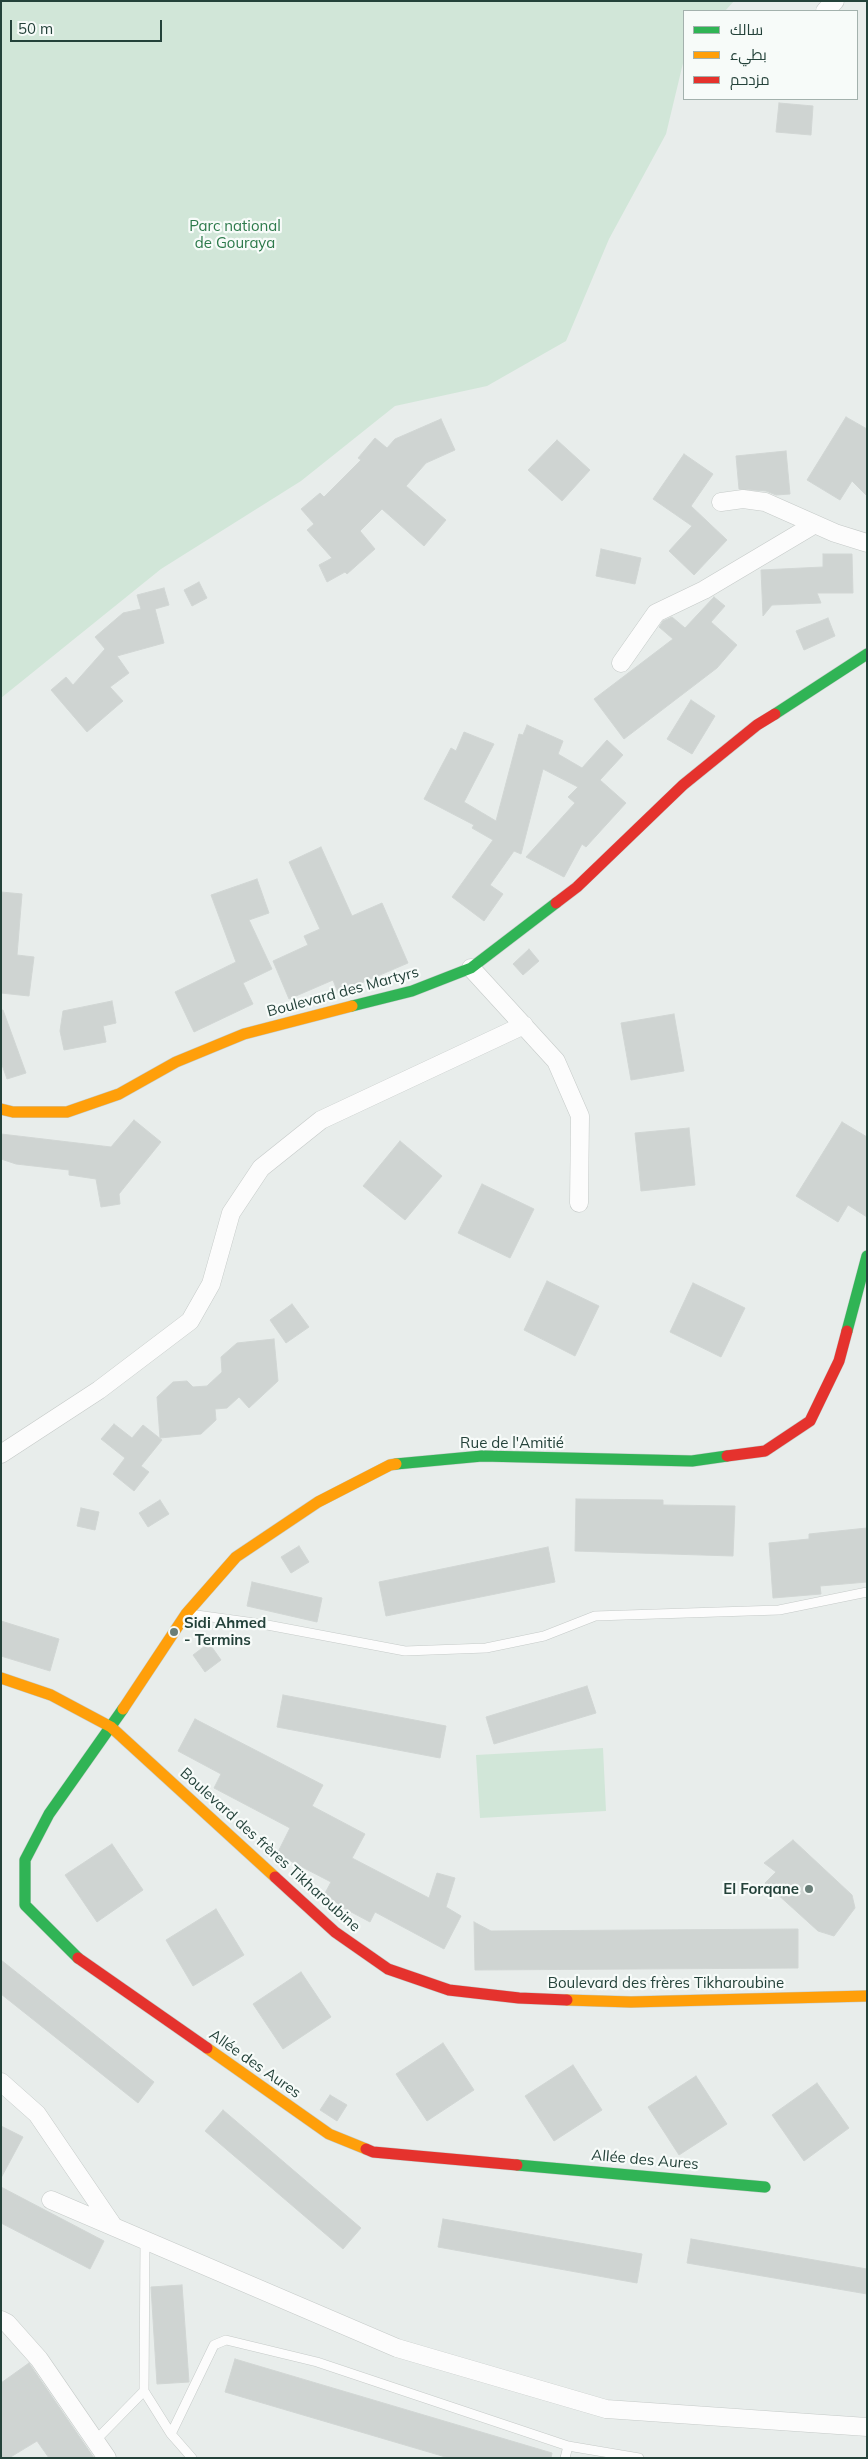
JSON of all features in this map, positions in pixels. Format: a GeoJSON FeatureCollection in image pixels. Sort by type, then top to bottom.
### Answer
{"type":"FeatureCollection","features":[{"type":"Feature","properties":{"kind":"street"},"geometry":{"type":"LineString","coordinates":[[825,10],[835,1]]}},
{"type":"Feature","properties":{"kind":"street"},"geometry":{"type":"LineString","coordinates":[[720,502],[743,500],[765,502],[867,544]]}},
{"type":"Feature","properties":{"kind":"street"},"geometry":{"type":"LineString","coordinates":[[621,663],[656,613],[704,590],[815,524]]}},
{"type":"Feature","properties":{"kind":"street","name":"Boulevard des Martyrs"},"geometry":{"type":"LineString","coordinates":[[1,1109],[13,1112],[67,1112],[119,1094],[176,1062],[244,1034],[412,991],[470,968],[577,887],[683,785],[757,725],[867,654]]}},
{"type":"Feature","properties":{"kind":"street"},"geometry":{"type":"LineString","coordinates":[[470,968],[556,1061],[580,1116],[578,1203]]}},
{"type":"Feature","properties":{"kind":"street"},"geometry":{"type":"LineString","coordinates":[[1,1454],[99,1390],[190,1321],[211,1284],[231,1213],[261,1168],[321,1120],[524,1025]]}},
{"type":"Feature","properties":{"kind":"street","name":"Rue de l'Amitié"},"geometry":{"type":"LineString","coordinates":[[111,1727],[186,1614],[236,1557],[318,1502],[390,1465],[482,1456],[692,1461],[765,1451],[810,1421],[839,1361],[867,1256]]}},
{"type":"Feature","properties":{"kind":"street","name":"Boulevard des frères Tikharoubine"},"geometry":{"type":"LineString","coordinates":[[1,1678],[51,1695],[111,1727],[335,1932],[388,1969],[449,1990],[519,1998],[631,2002],[867,1996]]}},
{"type":"Feature","properties":{"kind":"street","name":"Allée des Aures"},"geometry":{"type":"LineString","coordinates":[[111,1727],[49,1814],[25,1860],[25,1905],[75,1956],[329,2134],[373,2152],[765,2187]]}},
{"type":"Feature","properties":{"kind":"street"},"geometry":{"type":"LineString","coordinates":[[1,2082],[36,2114],[114,2227]]}},
{"type":"Feature","properties":{"kind":"street"},"geometry":{"type":"LineString","coordinates":[[51,2200],[398,2348],[606,2409],[867,2427]]}},
{"type":"Feature","properties":{"kind":"street"},"geometry":{"type":"LineString","coordinates":[[1,2320],[7,2323],[38,2358],[107,2458]]}},
{"type":"Feature","properties":{"kind":"lane"},"geometry":{"type":"LineString","coordinates":[[186,1614],[262,1624],[405,1651],[486,1648],[544,1636],[595,1616],[779,1610],[867,1592]]}},
{"type":"Feature","properties":{"kind":"lane"},"geometry":{"type":"LineString","coordinates":[[145,2240],[144,2391],[171,2434],[192,2458]]}},
{"type":"Feature","properties":{"kind":"lane"},"geometry":{"type":"LineString","coordinates":[[171,2434],[214,2345],[226,2340],[318,2362],[568,2446],[639,2458]]}},
{"type":"Feature","properties":{"kind":"lane"},"geometry":{"type":"LineString","coordinates":[[95,2442],[144,2391]]}},
{"type":"Feature","properties":{"kind":"lane"},"geometry":{"type":"LineString","coordinates":[[565,2458],[568,2446]]}},
{"type":"Feature","properties":{"kind":"green space","name":"Parc national de Gouraya"},"geometry":{"type":"Polygon","coordinates":[[[1,1],[734,1],[726,10],[683,10],[683,63],[666,134],[609,239],[566,341],[487,386],[395,406],[301,481],[161,569],[1,698],[1,1]]]}},
{"type":"Feature","properties":{"kind":"green space"},"geometry":{"type":"Polygon","coordinates":[[[603,1748],[606,1811],[480,1818],[476,1755],[603,1748]]]}},
{"type":"Feature","properties":{"kind":"building"},"geometry":{"type":"Polygon","coordinates":[[[779,103],[813,106],[811,135],[776,132],[779,103]]]}},
{"type":"Feature","properties":{"kind":"building"},"geometry":{"type":"Polygon","coordinates":[[[846,417],[867,429],[867,496],[852,481],[840,500],[807,480],[846,417]]]}},
{"type":"Feature","properties":{"kind":"building"},"geometry":{"type":"Polygon","coordinates":[[[441,419],[455,450],[426,463],[406,486],[446,520],[424,546],[382,509],[360,531],[375,549],[347,574],[345,572],[327,582],[319,565],[332,558],[307,530],[314,524],[301,509],[320,493],[324,497],[361,460],[358,458],[375,438],[387,448],[395,439],[441,419]]]}},
{"type":"Feature","properties":{"kind":"building"},"geometry":{"type":"Polygon","coordinates":[[[557,440],[590,470],[562,501],[528,470],[557,440]]]}},
{"type":"Feature","properties":{"kind":"building"},"geometry":{"type":"Polygon","coordinates":[[[786,451],[790,494],[776,495],[766,491],[739,489],[736,456],[786,451]]]}},
{"type":"Feature","properties":{"kind":"building"},"geometry":{"type":"Polygon","coordinates":[[[684,454],[713,474],[691,506],[727,540],[694,575],[669,551],[692,526],[653,499],[684,454]]]}},
{"type":"Feature","properties":{"kind":"building"},"geometry":{"type":"Polygon","coordinates":[[[601,549],[641,558],[635,584],[596,576],[601,549]]]}},
{"type":"Feature","properties":{"kind":"building"},"geometry":{"type":"Polygon","coordinates":[[[823,554],[852,554],[853,593],[817,593],[821,603],[772,605],[763,616],[761,570],[823,567],[823,554]]]}},
{"type":"Feature","properties":{"kind":"building"},"geometry":{"type":"Polygon","coordinates":[[[199,582],[207,598],[192,606],[184,590],[199,582]]]}},
{"type":"Feature","properties":{"kind":"building"},"geometry":{"type":"Polygon","coordinates":[[[164,588],[169,605],[155,609],[164,643],[117,656],[129,673],[110,687],[123,701],[87,732],[51,690],[66,677],[73,685],[105,649],[95,637],[123,613],[141,609],[137,595],[164,588]]]}},
{"type":"Feature","properties":{"kind":"building"},"geometry":{"type":"Polygon","coordinates":[[[714,597],[725,606],[711,622],[737,645],[717,668],[624,739],[594,699],[673,639],[659,627],[663,621],[672,617],[685,628],[714,597]]]}},
{"type":"Feature","properties":{"kind":"building"},"geometry":{"type":"Polygon","coordinates":[[[828,618],[835,636],[804,650],[796,631],[828,618]]]}},
{"type":"Feature","properties":{"kind":"building"},"geometry":{"type":"Polygon","coordinates":[[[691,700],[715,716],[692,754],[667,739],[691,700]]]}},
{"type":"Feature","properties":{"kind":"building"},"geometry":{"type":"Polygon","coordinates":[[[527,725],[563,741],[558,754],[582,768],[607,740],[623,755],[600,780],[626,803],[586,847],[582,844],[564,877],[526,857],[575,803],[568,797],[578,787],[543,769],[521,854],[514,851],[490,885],[503,894],[484,921],[452,897],[493,840],[472,828],[474,825],[424,799],[451,748],[456,751],[464,732],[494,744],[464,802],[496,821],[519,734],[523,735],[527,725]]]}},
{"type":"Feature","properties":{"kind":"building"},"geometry":{"type":"Polygon","coordinates":[[[321,847],[352,916],[382,903],[408,963],[338,993],[333,980],[289,999],[273,961],[308,945],[304,936],[320,929],[289,862],[321,847]]]}},
{"type":"Feature","properties":{"kind":"building"},"geometry":{"type":"Polygon","coordinates":[[[257,879],[269,913],[249,920],[272,969],[243,983],[253,1004],[194,1032],[175,992],[236,962],[211,895],[257,879]]]}},
{"type":"Feature","properties":{"kind":"building"},"geometry":{"type":"Polygon","coordinates":[[[1,892],[22,894],[17,955],[34,957],[29,996],[1,993],[1,892]]]}},
{"type":"Feature","properties":{"kind":"building"},"geometry":{"type":"Polygon","coordinates":[[[529,949],[539,961],[523,975],[513,964],[529,949]]]}},
{"type":"Feature","properties":{"kind":"building"},"geometry":{"type":"Polygon","coordinates":[[[112,1001],[116,1023],[103,1026],[106,1042],[64,1050],[60,1031],[63,1011],[112,1001]]]}},
{"type":"Feature","properties":{"kind":"building"},"geometry":{"type":"Polygon","coordinates":[[[1,1010],[3,1010],[26,1073],[7,1079],[1,1062],[1,1010]]]}},
{"type":"Feature","properties":{"kind":"building"},"geometry":{"type":"Polygon","coordinates":[[[674,1014],[684,1071],[631,1080],[621,1023],[674,1014]]]}},
{"type":"Feature","properties":{"kind":"building"},"geometry":{"type":"Polygon","coordinates":[[[134,1120],[161,1142],[119,1194],[120,1204],[101,1207],[96,1179],[69,1175],[69,1170],[16,1164],[1,1159],[1,1134],[111,1147],[134,1120]]]}},
{"type":"Feature","properties":{"kind":"building"},"geometry":{"type":"Polygon","coordinates":[[[842,1122],[867,1137],[867,1217],[848,1205],[838,1222],[796,1196],[842,1122]]]}},
{"type":"Feature","properties":{"kind":"building"},"geometry":{"type":"Polygon","coordinates":[[[689,1128],[695,1185],[641,1191],[635,1133],[689,1128]]]}},
{"type":"Feature","properties":{"kind":"building"},"geometry":{"type":"Polygon","coordinates":[[[400,1141],[442,1176],[405,1220],[363,1186],[400,1141]]]}},
{"type":"Feature","properties":{"kind":"building"},"geometry":{"type":"Polygon","coordinates":[[[482,1184],[534,1209],[510,1258],[458,1233],[482,1184]]]}},
{"type":"Feature","properties":{"kind":"building"},"geometry":{"type":"Polygon","coordinates":[[[547,1281],[599,1306],[575,1356],[524,1330],[547,1281]]]}},
{"type":"Feature","properties":{"kind":"building"},"geometry":{"type":"Polygon","coordinates":[[[693,1283],[745,1308],[721,1357],[670,1332],[693,1283]]]}},
{"type":"Feature","properties":{"kind":"building"},"geometry":{"type":"Polygon","coordinates":[[[292,1304],[309,1327],[286,1343],[270,1320],[292,1304]]]}},
{"type":"Feature","properties":{"kind":"building"},"geometry":{"type":"Polygon","coordinates":[[[274,1339],[278,1381],[249,1408],[239,1397],[227,1408],[215,1409],[216,1420],[201,1434],[160,1438],[157,1397],[173,1382],[187,1381],[193,1387],[207,1386],[222,1372],[221,1357],[237,1343],[274,1339]]]}},
{"type":"Feature","properties":{"kind":"building"},"geometry":{"type":"Polygon","coordinates":[[[114,1424],[132,1438],[143,1425],[162,1440],[141,1466],[149,1472],[134,1491],[113,1474],[125,1458],[101,1439],[114,1424]]]}},
{"type":"Feature","properties":{"kind":"building"},"geometry":{"type":"Polygon","coordinates":[[[576,1499],[663,1500],[663,1505],[735,1506],[733,1556],[575,1551],[576,1499]]]}},
{"type":"Feature","properties":{"kind":"building"},"geometry":{"type":"Polygon","coordinates":[[[160,1500],[169,1514],[148,1527],[139,1513],[160,1500]]]}},
{"type":"Feature","properties":{"kind":"building"},"geometry":{"type":"Polygon","coordinates":[[[81,1508],[99,1512],[95,1530],[77,1526],[81,1508]]]}},
{"type":"Feature","properties":{"kind":"building"},"geometry":{"type":"Polygon","coordinates":[[[867,1528],[867,1582],[820,1586],[821,1594],[773,1598],[769,1543],[809,1539],[809,1534],[867,1528]]]}},
{"type":"Feature","properties":{"kind":"building"},"geometry":{"type":"Polygon","coordinates":[[[299,1546],[309,1562],[291,1573],[281,1557],[299,1546]]]}},
{"type":"Feature","properties":{"kind":"building"},"geometry":{"type":"Polygon","coordinates":[[[548,1547],[555,1582],[386,1616],[379,1582],[548,1547]]]}},
{"type":"Feature","properties":{"kind":"building"},"geometry":{"type":"Polygon","coordinates":[[[252,1582],[322,1598],[317,1622],[247,1606],[252,1582]]]}},
{"type":"Feature","properties":{"kind":"building"},"geometry":{"type":"Polygon","coordinates":[[[1,1621],[59,1639],[50,1671],[1,1656],[1,1621]]]}},
{"type":"Feature","properties":{"kind":"building"},"geometry":{"type":"Polygon","coordinates":[[[209,1643],[221,1660],[205,1672],[193,1655],[209,1643]]]}},
{"type":"Feature","properties":{"kind":"building"},"geometry":{"type":"Polygon","coordinates":[[[587,1686],[596,1713],[494,1744],[486,1717],[587,1686]]]}},
{"type":"Feature","properties":{"kind":"building"},"geometry":{"type":"Polygon","coordinates":[[[283,1695],[446,1726],[440,1758],[277,1727],[283,1695]]]}},
{"type":"Feature","properties":{"kind":"building"},"geometry":{"type":"Polygon","coordinates":[[[195,1719],[323,1785],[312,1806],[365,1834],[352,1858],[429,1898],[437,1873],[455,1878],[446,1907],[461,1916],[444,1949],[375,1912],[370,1922],[323,1897],[331,1882],[277,1854],[290,1828],[214,1788],[221,1774],[178,1751],[195,1719]]]}},
{"type":"Feature","properties":{"kind":"building","name":"El Forqane"},"geometry":{"type":"Polygon","coordinates":[[[793,1840],[852,1895],[855,1908],[834,1936],[818,1931],[765,1883],[776,1872],[764,1863],[793,1840]]]}},
{"type":"Feature","properties":{"kind":"building"},"geometry":{"type":"Polygon","coordinates":[[[112,1844],[143,1890],[97,1922],[65,1875],[112,1844]]]}},
{"type":"Feature","properties":{"kind":"building"},"geometry":{"type":"Polygon","coordinates":[[[216,1909],[244,1955],[193,1986],[166,1940],[216,1909]]]}},
{"type":"Feature","properties":{"kind":"building"},"geometry":{"type":"Polygon","coordinates":[[[474,1922],[491,1931],[798,1929],[798,1968],[475,1970],[474,1922]]]}},
{"type":"Feature","properties":{"kind":"building"},"geometry":{"type":"Polygon","coordinates":[[[1,1960],[154,2082],[138,2103],[1,1994],[1,1960]]]}},
{"type":"Feature","properties":{"kind":"building"},"geometry":{"type":"Polygon","coordinates":[[[301,1972],[331,2017],[283,2049],[253,2004],[301,1972]]]}},
{"type":"Feature","properties":{"kind":"building"},"geometry":{"type":"Polygon","coordinates":[[[443,2043],[474,2090],[427,2121],[396,2074],[443,2043]]]}},
{"type":"Feature","properties":{"kind":"building"},"geometry":{"type":"Polygon","coordinates":[[[573,2065],[602,2110],[554,2141],[525,2096],[573,2065]]]}},
{"type":"Feature","properties":{"kind":"building"},"geometry":{"type":"Polygon","coordinates":[[[696,2076],[727,2124],[679,2155],[648,2107],[696,2076]]]}},
{"type":"Feature","properties":{"kind":"building"},"geometry":{"type":"Polygon","coordinates":[[[817,2083],[849,2128],[804,2161],[772,2115],[817,2083]]]}},
{"type":"Feature","properties":{"kind":"building"},"geometry":{"type":"Polygon","coordinates":[[[330,2095],[347,2105],[337,2121],[320,2110],[330,2095]]]}},
{"type":"Feature","properties":{"kind":"building"},"geometry":{"type":"Polygon","coordinates":[[[223,2110],[361,2228],[343,2249],[205,2131],[223,2110]]]}},
{"type":"Feature","properties":{"kind":"building"},"geometry":{"type":"Polygon","coordinates":[[[1,2126],[23,2137],[1,2178],[1,2126]]]}},
{"type":"Feature","properties":{"kind":"building"},"geometry":{"type":"Polygon","coordinates":[[[1,2187],[104,2241],[90,2269],[1,2223],[1,2187]]]}},
{"type":"Feature","properties":{"kind":"building"},"geometry":{"type":"Polygon","coordinates":[[[443,2219],[642,2254],[637,2283],[438,2247],[443,2219]]]}},
{"type":"Feature","properties":{"kind":"building"},"geometry":{"type":"Polygon","coordinates":[[[691,2239],[867,2269],[867,2294],[687,2263],[691,2239]]]}},
{"type":"Feature","properties":{"kind":"building"},"geometry":{"type":"Polygon","coordinates":[[[182,2285],[189,2382],[157,2384],[151,2287],[182,2285]]]}},
{"type":"Feature","properties":{"kind":"building"},"geometry":{"type":"Polygon","coordinates":[[[235,2359],[552,2453],[551,2458],[449,2458],[225,2392],[235,2359]]]}},
{"type":"Feature","properties":{"kind":"building"},"geometry":{"type":"Polygon","coordinates":[[[29,2363],[94,2458],[49,2458],[37,2441],[9,2458],[1,2458],[1,2383],[29,2363]]]}},
{"type":"Feature","properties":{"kind":"traffic: fast"},"geometry":{"type":"LineString","coordinates":[[775,714],[867,654]]}},
{"type":"Feature","properties":{"kind":"traffic: fast"},"geometry":{"type":"LineString","coordinates":[[352,1006],[412,991],[471,968],[556,903]]}},
{"type":"Feature","properties":{"kind":"traffic: fast"},"geometry":{"type":"LineString","coordinates":[[847,1331],[867,1256]]}},
{"type":"Feature","properties":{"kind":"traffic: fast"},"geometry":{"type":"LineString","coordinates":[[396,1464],[482,1456],[692,1461],[727,1456]]}},
{"type":"Feature","properties":{"kind":"traffic: fast"},"geometry":{"type":"LineString","coordinates":[[78,1958],[25,1905],[25,1860],[49,1814],[123,1709]]}},
{"type":"Feature","properties":{"kind":"traffic: fast"},"geometry":{"type":"LineString","coordinates":[[517,2165],[765,2187]]}},
{"type":"Feature","properties":{"kind":"traffic: slow"},"geometry":{"type":"LineString","coordinates":[[1,1109],[13,1112],[67,1112],[119,1094],[176,1062],[244,1034],[352,1006]]}},
{"type":"Feature","properties":{"kind":"traffic: slow"},"geometry":{"type":"LineString","coordinates":[[123,1709],[186,1614],[236,1557],[318,1502],[390,1465],[396,1464]]}},
{"type":"Feature","properties":{"kind":"traffic: slow"},"geometry":{"type":"LineString","coordinates":[[1,1678],[51,1695],[111,1727],[275,1877]]}},
{"type":"Feature","properties":{"kind":"traffic: slow"},"geometry":{"type":"LineString","coordinates":[[567,2000],[631,2002],[867,1996]]}},
{"type":"Feature","properties":{"kind":"traffic: slow"},"geometry":{"type":"LineString","coordinates":[[207,2048],[329,2134],[366,2149]]}},
{"type":"Feature","properties":{"kind":"traffic: jam"},"geometry":{"type":"LineString","coordinates":[[556,903],[577,887],[683,785],[757,725],[775,714]]}},
{"type":"Feature","properties":{"kind":"traffic: jam"},"geometry":{"type":"LineString","coordinates":[[727,1456],[765,1451],[810,1421],[839,1361],[847,1331]]}},
{"type":"Feature","properties":{"kind":"traffic: jam"},"geometry":{"type":"LineString","coordinates":[[275,1877],[335,1932],[388,1969],[449,1990],[519,1998],[567,2000]]}},
{"type":"Feature","properties":{"kind":"traffic: jam"},"geometry":{"type":"LineString","coordinates":[[78,1958],[207,2048]]}},
{"type":"Feature","properties":{"kind":"traffic: jam"},"geometry":{"type":"LineString","coordinates":[[366,2149],[373,2152],[517,2165]]}},
{"type":"Feature","properties":{"kind":"place","name":"Sidi Ahmed - Termins"},"geometry":{"type":"Point","coordinates":[174,1632]}},
{"type":"Feature","properties":{"kind":"place","name":"El Forqane"},"geometry":{"type":"Point","coordinates":[809,1889]}}]}
